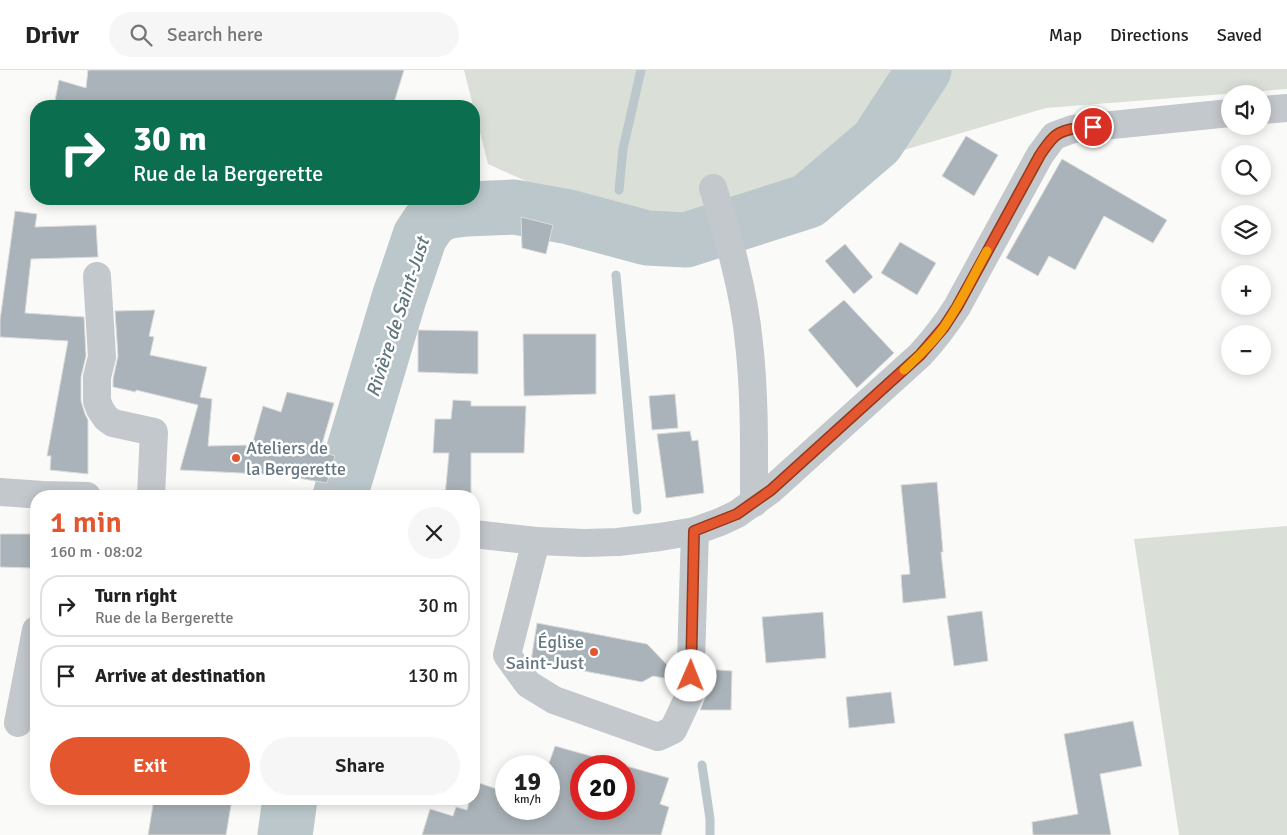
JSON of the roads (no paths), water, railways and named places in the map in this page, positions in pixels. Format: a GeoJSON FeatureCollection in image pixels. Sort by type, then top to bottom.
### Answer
{"type":"FeatureCollection","features":[{"type":"Feature","properties":{"kind":"street"},"geometry":{"type":"LineString","coordinates":[[1271,109],[1287,108]]}},
{"type":"Feature","properties":{"kind":"street"},"geometry":{"type":"LineString","coordinates":[[480,535],[536,541],[618,542],[694,531],[737,514],[771,490],[920,355],[944,327],[957,307],[1040,155],[1054,136],[1073,129],[1221,114]]}},
{"type":"Feature","properties":{"kind":"street"},"geometry":{"type":"LineString","coordinates":[[717,201],[729,241],[743,303],[749,343],[753,394],[754,503]]}},
{"type":"Feature","properties":{"kind":"street"},"geometry":{"type":"LineString","coordinates":[[97,276],[102,357],[97,377],[97,401],[106,418],[113,423],[154,432],[152,490]]}},
{"type":"Feature","properties":{"kind":"street"},"geometry":{"type":"LineString","coordinates":[[0,492],[30,494]]}},
{"type":"Feature","properties":{"kind":"street"},"geometry":{"type":"LineString","coordinates":[[536,541],[507,655],[528,684],[554,700],[658,737],[674,730],[690,694],[694,531]]}},
{"type":"Feature","properties":{"kind":"street"},"geometry":{"type":"LineString","coordinates":[[18,723],[30,661]]}},
{"type":"Feature","properties":{"kind":"waterway"},"geometry":{"type":"LineString","coordinates":[[619,190],[623,149],[641,70]]}},
{"type":"Feature","properties":{"kind":"waterway","name":"Rivière de Saint-Just"},"geometry":{"type":"LineString","coordinates":[[342,490],[399,298],[420,236],[437,215],[467,209],[514,207],[569,217],[647,238],[686,240],[808,201],[877,142],[924,70]]}},
{"type":"Feature","properties":{"kind":"waterway"},"geometry":{"type":"LineString","coordinates":[[616,275],[637,510]]}},
{"type":"Feature","properties":{"kind":"waterway"},"geometry":{"type":"LineString","coordinates":[[702,765],[710,819],[710,835]]}},
{"type":"Feature","properties":{"kind":"waterway","name":"Rivière de Saint-Just"},"geometry":{"type":"LineString","coordinates":[[285,835],[289,805]]}},
{"type":"Feature","properties":{"kind":"place","name":"Ateliers de la Bergerette"},"geometry":{"type":"Point","coordinates":[236,458]}},
{"type":"Feature","properties":{"kind":"place","name":"Église Saint-Just"},"geometry":{"type":"Point","coordinates":[594,652]}}]}
